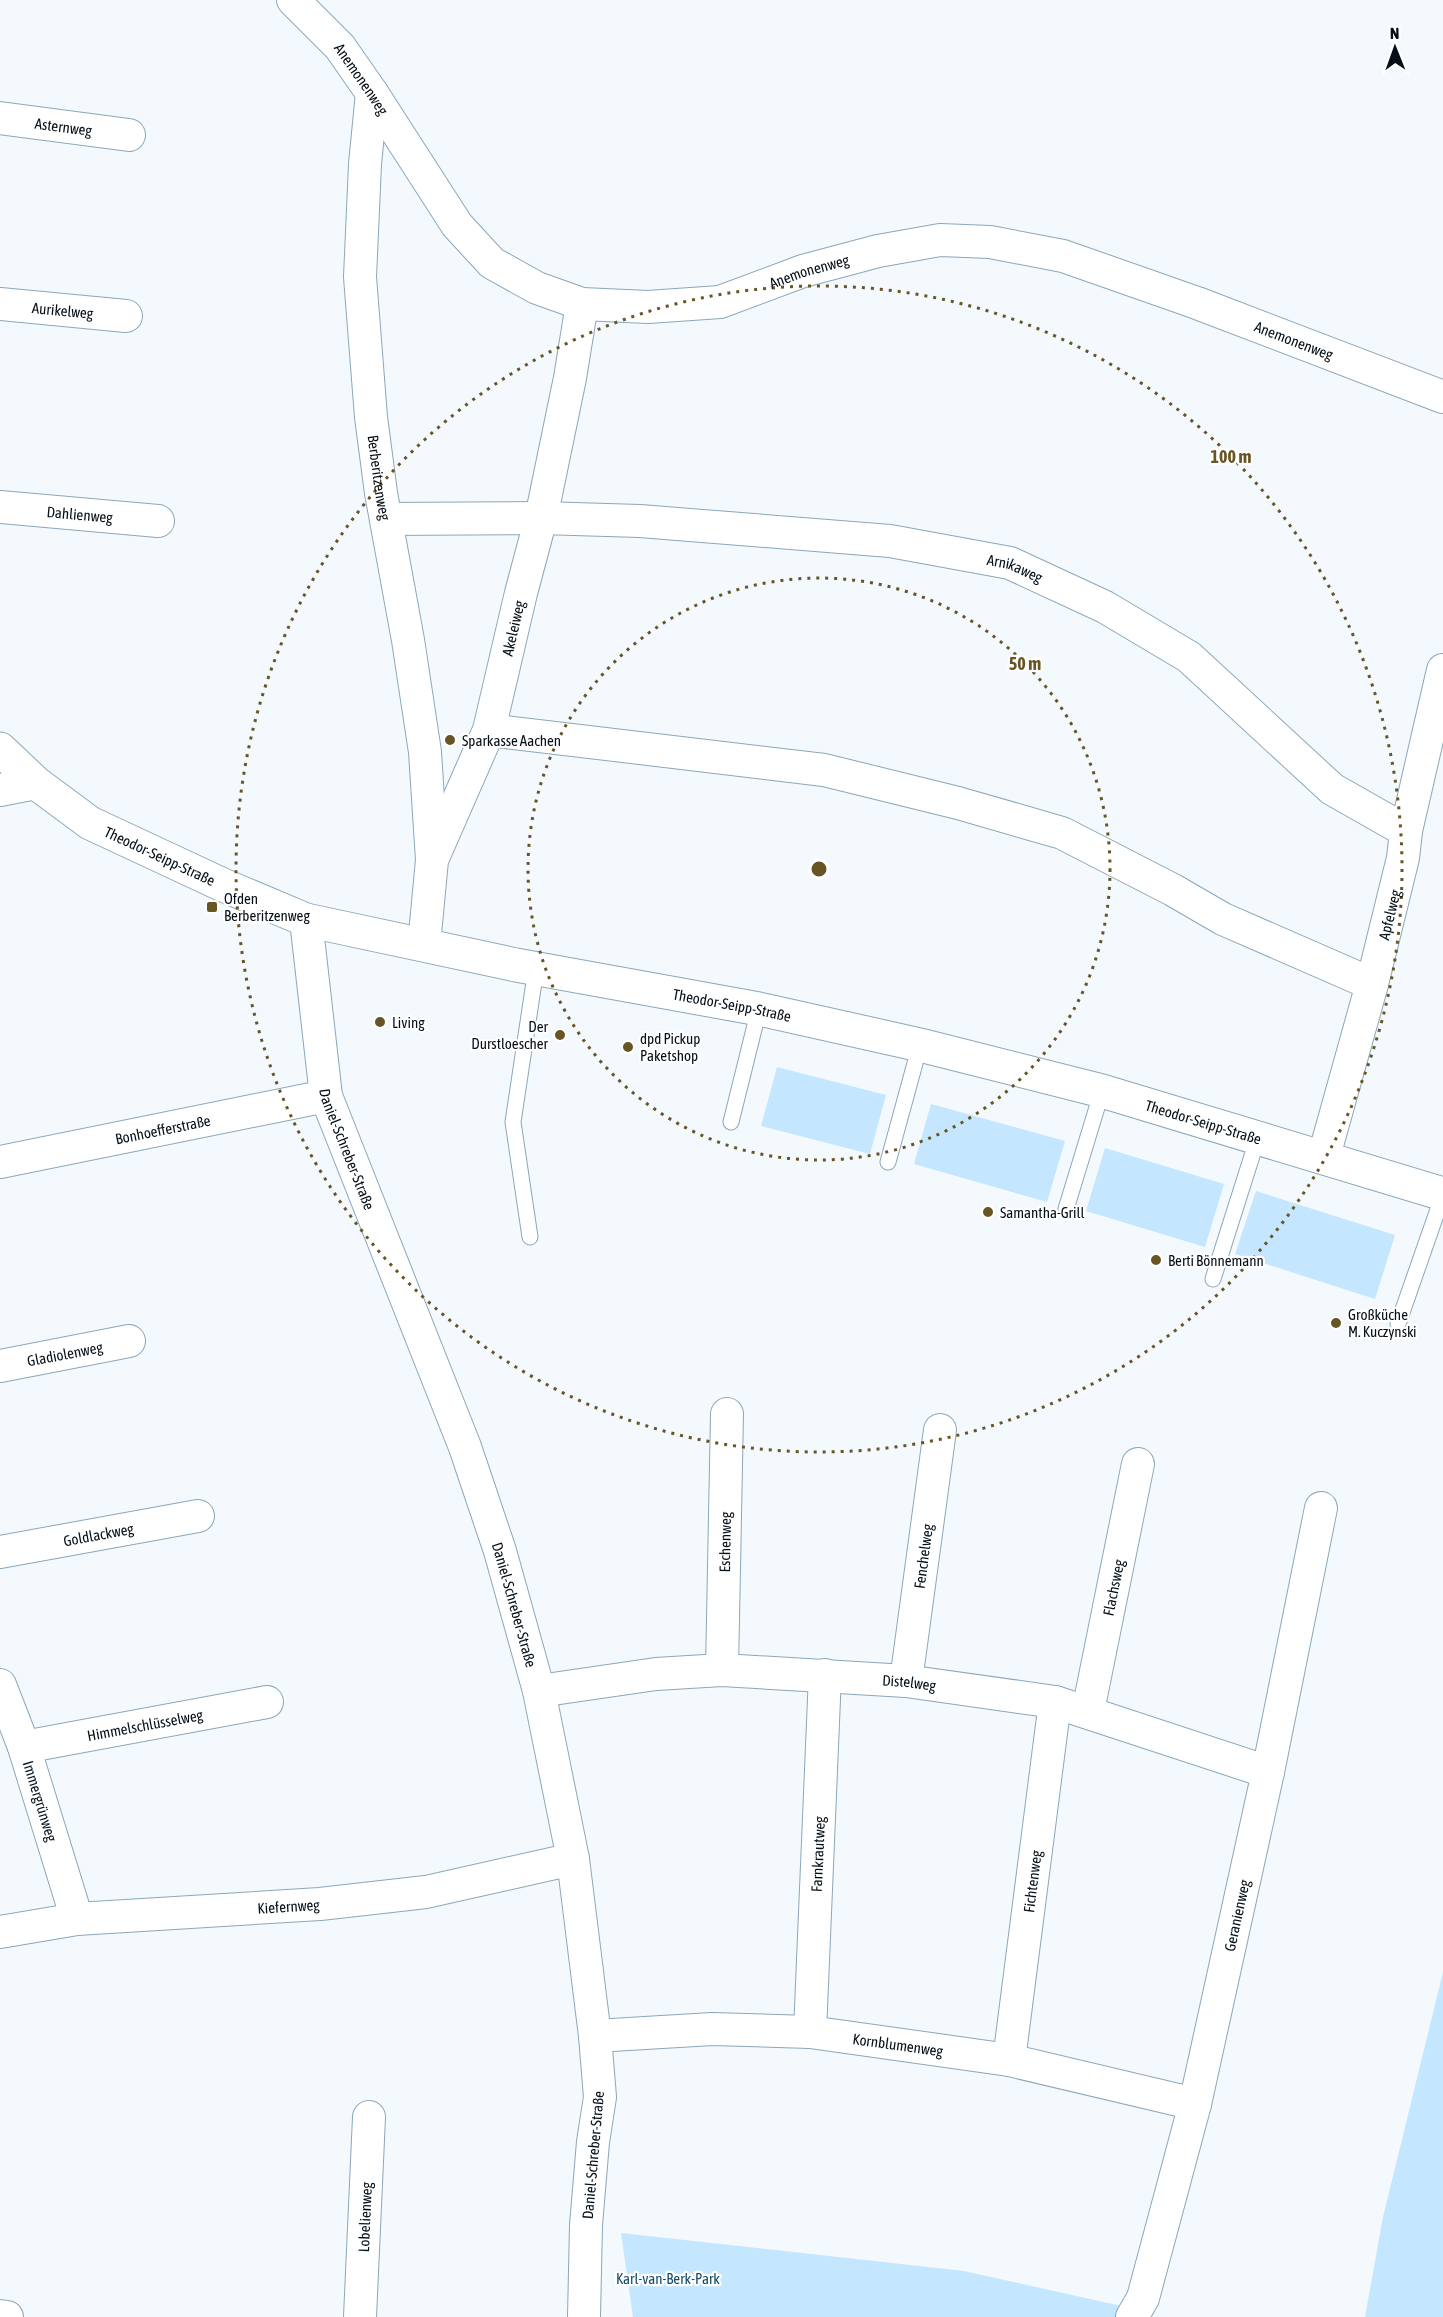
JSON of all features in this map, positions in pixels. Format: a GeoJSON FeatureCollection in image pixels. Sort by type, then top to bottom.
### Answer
{"type":"FeatureCollection","features":[{"type":"Feature","properties":{"kind":"street","name":"Anemonenweg"},"geometry":{"type":"LineString","coordinates":[[293,0],[340,47],[457,225],[492,263],[537,288],[582,304],[648,307],[720,302],[803,271],[878,250],[940,240],[990,242],[1063,256],[1197,303],[1443,397]]}},
{"type":"Feature","properties":{"kind":"street","name":"Berberitzenweg"},"geometry":{"type":"LineString","coordinates":[[372,93],[364,164],[360,277],[371,417],[425,753],[432,860]]}},
{"type":"Feature","properties":{"kind":"street","name":"Asternweg"},"geometry":{"type":"LineString","coordinates":[[0,118],[129,135]]}},
{"type":"Feature","properties":{"kind":"street","name":"Aurikelweg"},"geometry":{"type":"LineString","coordinates":[[0,304],[126,316]]}},
{"type":"Feature","properties":{"kind":"street","name":"Akeleiweg"},"geometry":{"type":"LineString","coordinates":[[424,945],[432,860],[489,730],[521,593],[542,518],[570,378],[582,304]]}},
{"type":"Feature","properties":{"kind":"street","name":"Dahlienweg"},"geometry":{"type":"LineString","coordinates":[[0,507],[158,520]]}},
{"type":"Feature","properties":{"kind":"street","name":"Arnikaweg"},"geometry":{"type":"LineString","coordinates":[[386,519],[640,520],[890,541],[1010,563],[1105,607],[1189,657],[1332,789],[1405,844]]}},
{"type":"Feature","properties":{"kind":"street","name":"Apfelweg"},"geometry":{"type":"LineString","coordinates":[[1324,1156],[1372,984],[1443,670]]}},
{"type":"Feature","properties":{"kind":"street"},"geometry":{"type":"LineString","coordinates":[[489,730],[824,770],[958,803],[1062,833],[1224,920],[1372,984]]}},
{"type":"Feature","properties":{"kind":"street","name":"Theodor-Seipp-Straße"},"geometry":{"type":"LineString","coordinates":[[0,749],[36,783],[90,822],[223,885],[306,920],[536,969],[759,1009],[920,1045],[1102,1091],[1324,1156],[1443,1194]]}},
{"type":"Feature","properties":{"kind":"street"},"geometry":{"type":"LineString","coordinates":[[0,790],[36,783]]}},
{"type":"Feature","properties":{"kind":"street","name":"Daniel-Schreber-Straße"},"geometry":{"type":"LineString","coordinates":[[306,920],[326,1096],[373,1210],[465,1448],[500,1551],[539,1690],[573,1859],[596,2036],[600,2097],[593,2142],[586,2225],[584,2317]]}},
{"type":"Feature","properties":{"kind":"street","name":"Bonhoefferstraße"},"geometry":{"type":"LineString","coordinates":[[0,1162],[326,1096]]}},
{"type":"Feature","properties":{"kind":"street","name":"Gladiolenweg"},"geometry":{"type":"LineString","coordinates":[[0,1366],[129,1341]]}},
{"type":"Feature","properties":{"kind":"street","name":"Eschenweg"},"geometry":{"type":"LineString","coordinates":[[722,1670],[727,1414]]}},
{"type":"Feature","properties":{"kind":"street","name":"Fenchelweg"},"geometry":{"type":"LineString","coordinates":[[906,1681],[940,1430]]}},
{"type":"Feature","properties":{"kind":"street","name":"Flachsweg"},"geometry":{"type":"LineString","coordinates":[[1088,1711],[1138,1464]]}},
{"type":"Feature","properties":{"kind":"street","name":"Geranienweg"},"geometry":{"type":"LineString","coordinates":[[1132,2317],[1143,2298],[1195,2104],[1268,1772],[1321,1508]]}},
{"type":"Feature","properties":{"kind":"street","name":"Goldlackweg"},"geometry":{"type":"LineString","coordinates":[[0,1552],[198,1516]]}},
{"type":"Feature","properties":{"kind":"street","name":"Distelweg"},"geometry":{"type":"LineString","coordinates":[[539,1690],[656,1674],[722,1670],[906,1681],[1055,1702],[1268,1772]]}},
{"type":"Feature","properties":{"kind":"street","name":"Farnkrautweg"},"geometry":{"type":"LineString","coordinates":[[810,2032],[825,1675]]}},
{"type":"Feature","properties":{"kind":"street","name":"Immergrünweg"},"geometry":{"type":"LineString","coordinates":[[0,1685],[24,1747],[77,1919]]}},
{"type":"Feature","properties":{"kind":"street","name":"Himmelschlüsselweg"},"geometry":{"type":"LineString","coordinates":[[24,1747],[267,1702]]}},
{"type":"Feature","properties":{"kind":"street","name":"Fichtenweg"},"geometry":{"type":"LineString","coordinates":[[1009,2060],[1055,1702]]}},
{"type":"Feature","properties":{"kind":"street","name":"Kiefernweg"},"geometry":{"type":"LineString","coordinates":[[0,1932],[77,1919],[320,1904],[426,1892],[573,1859]]}},
{"type":"Feature","properties":{"kind":"street","name":"Kornblumenweg"},"geometry":{"type":"LineString","coordinates":[[596,2036],[712,2029],[810,2032],[1009,2060],[1195,2104]]}},
{"type":"Feature","properties":{"kind":"street","name":"Lobelienweg"},"geometry":{"type":"LineString","coordinates":[[360,2317],[369,2117]]}},
{"type":"Feature","properties":{"kind":"street"},"geometry":{"type":"LineString","coordinates":[[0,2316],[7,2317]]}},
{"type":"Feature","properties":{"kind":"lane"},"geometry":{"type":"LineString","coordinates":[[530,1237],[513,1122],[536,969]]}},
{"type":"Feature","properties":{"kind":"lane"},"geometry":{"type":"LineString","coordinates":[[731,1122],[759,1009]]}},
{"type":"Feature","properties":{"kind":"lane"},"geometry":{"type":"LineString","coordinates":[[888,1162],[920,1045]]}},
{"type":"Feature","properties":{"kind":"lane"},"geometry":{"type":"LineString","coordinates":[[1066,1209],[1102,1091]]}},
{"type":"Feature","properties":{"kind":"lane"},"geometry":{"type":"LineString","coordinates":[[1213,1279],[1258,1137]]}},
{"type":"Feature","properties":{"kind":"lane"},"geometry":{"type":"LineString","coordinates":[[1398,1324],[1443,1194]]}},
{"type":"Feature","properties":{"kind":"green space"},"geometry":{"type":"Polygon","coordinates":[[[777,1067],[886,1095],[870,1154],[761,1126],[777,1067]]]}},
{"type":"Feature","properties":{"kind":"green space"},"geometry":{"type":"Polygon","coordinates":[[[931,1104],[1065,1141],[1047,1202],[914,1164],[931,1104]]]}},
{"type":"Feature","properties":{"kind":"green space"},"geometry":{"type":"Polygon","coordinates":[[[1105,1148],[1224,1184],[1205,1247],[1086,1211],[1105,1148]]]}},
{"type":"Feature","properties":{"kind":"green space"},"geometry":{"type":"Polygon","coordinates":[[[1256,1191],[1395,1235],[1375,1299],[1235,1254],[1256,1191]]]}},
{"type":"Feature","properties":{"kind":"green space"},"geometry":{"type":"Polygon","coordinates":[[[1443,1972],[1443,2317],[1365,2317],[1383,2217],[1443,1972]]]}},
{"type":"Feature","properties":{"kind":"green space","name":"Karl-van-Berk-Park"},"geometry":{"type":"Polygon","coordinates":[[[621,2233],[964,2271],[1135,2309],[1131,2317],[633,2317],[621,2233]]]}},
{"type":"Feature","properties":{"kind":"place","name":"Sparkasse Aachen"},"geometry":{"type":"Point","coordinates":[450,740]}},
{"type":"Feature","properties":{"kind":"place","name":"Ofden Berberitzenweg"},"geometry":{"type":"Point","coordinates":[212,907]}},
{"type":"Feature","properties":{"kind":"place","name":"Living"},"geometry":{"type":"Point","coordinates":[380,1022]}},
{"type":"Feature","properties":{"kind":"place","name":"Der Durstloescher"},"geometry":{"type":"Point","coordinates":[560,1035]}},
{"type":"Feature","properties":{"kind":"place","name":"dpd Pickup Paketshop"},"geometry":{"type":"Point","coordinates":[628,1047]}},
{"type":"Feature","properties":{"kind":"place","name":"Samantha-Grill"},"geometry":{"type":"Point","coordinates":[988,1212]}},
{"type":"Feature","properties":{"kind":"place","name":"Berti Bönnemann"},"geometry":{"type":"Point","coordinates":[1156,1260]}},
{"type":"Feature","properties":{"kind":"place","name":"Großküche M. Kuczynski"},"geometry":{"type":"Point","coordinates":[1336,1323]}}]}
